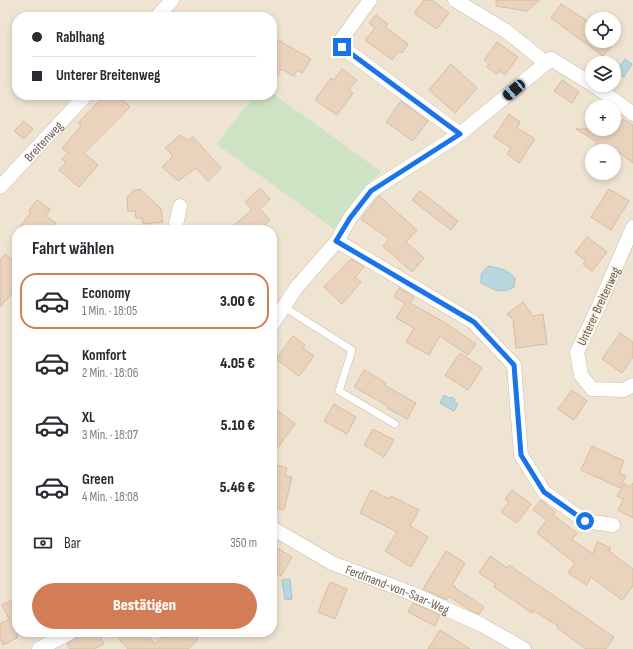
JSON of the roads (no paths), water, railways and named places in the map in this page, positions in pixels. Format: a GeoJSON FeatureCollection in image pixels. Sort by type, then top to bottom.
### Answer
{"type":"FeatureCollection","features":[{"type":"Feature","properties":{"kind":"street"},"geometry":{"type":"LineString","coordinates":[[161,12],[172,0]]}},
{"type":"Feature","properties":{"kind":"street"},"geometry":{"type":"LineString","coordinates":[[370,0],[341,40],[342,47],[460,134]]}},
{"type":"Feature","properties":{"kind":"street"},"geometry":{"type":"LineString","coordinates":[[455,0],[506,31],[546,63]]}},
{"type":"Feature","properties":{"kind":"street"},"geometry":{"type":"LineString","coordinates":[[277,318],[296,288],[336,241],[350,218],[371,191],[460,134],[551,59],[585,81]]}},
{"type":"Feature","properties":{"kind":"street"},"geometry":{"type":"LineString","coordinates":[[603,92],[633,114]]}},
{"type":"Feature","properties":{"kind":"street","name":"Breitenweg"},"geometry":{"type":"LineString","coordinates":[[0,187],[81,100]]}},
{"type":"Feature","properties":{"kind":"street"},"geometry":{"type":"LineString","coordinates":[[176,225],[180,206]]}},
{"type":"Feature","properties":{"kind":"street","name":"Unterer Breitenweg"},"geometry":{"type":"LineString","coordinates":[[633,228],[577,352],[581,375],[592,388],[624,390],[633,385]]}},
{"type":"Feature","properties":{"kind":"street"},"geometry":{"type":"LineString","coordinates":[[336,241],[474,322],[514,365],[521,455],[544,492],[585,521],[613,524]]}},
{"type":"Feature","properties":{"kind":"street","name":"Ferdinand-von-Saar-Weg"},"geometry":{"type":"LineString","coordinates":[[277,531],[332,563],[411,593],[482,625],[524,649]]}},
{"type":"Feature","properties":{"kind":"street"},"geometry":{"type":"LineString","coordinates":[[39,649],[62,637]]}},
{"type":"Feature","properties":{"kind":"lane"},"geometry":{"type":"LineString","coordinates":[[284,307],[352,350],[339,391],[395,424]]}},
{"type":"Feature","properties":{"kind":"water"},"geometry":{"type":"Polygon","coordinates":[[[625,59],[632,64],[624,77],[621,75],[621,65],[625,59]]]}},
{"type":"Feature","properties":{"kind":"water"},"geometry":{"type":"Polygon","coordinates":[[[488,266],[500,268],[509,273],[515,279],[514,287],[501,291],[490,288],[481,283],[481,274],[488,266]]]}},
{"type":"Feature","properties":{"kind":"water"},"geometry":{"type":"Polygon","coordinates":[[[444,395],[455,399],[454,402],[458,404],[454,411],[440,403],[444,395]]]}},
{"type":"Feature","properties":{"kind":"water"},"geometry":{"type":"Polygon","coordinates":[[[290,579],[292,599],[285,600],[282,580],[290,579]]]}}]}
